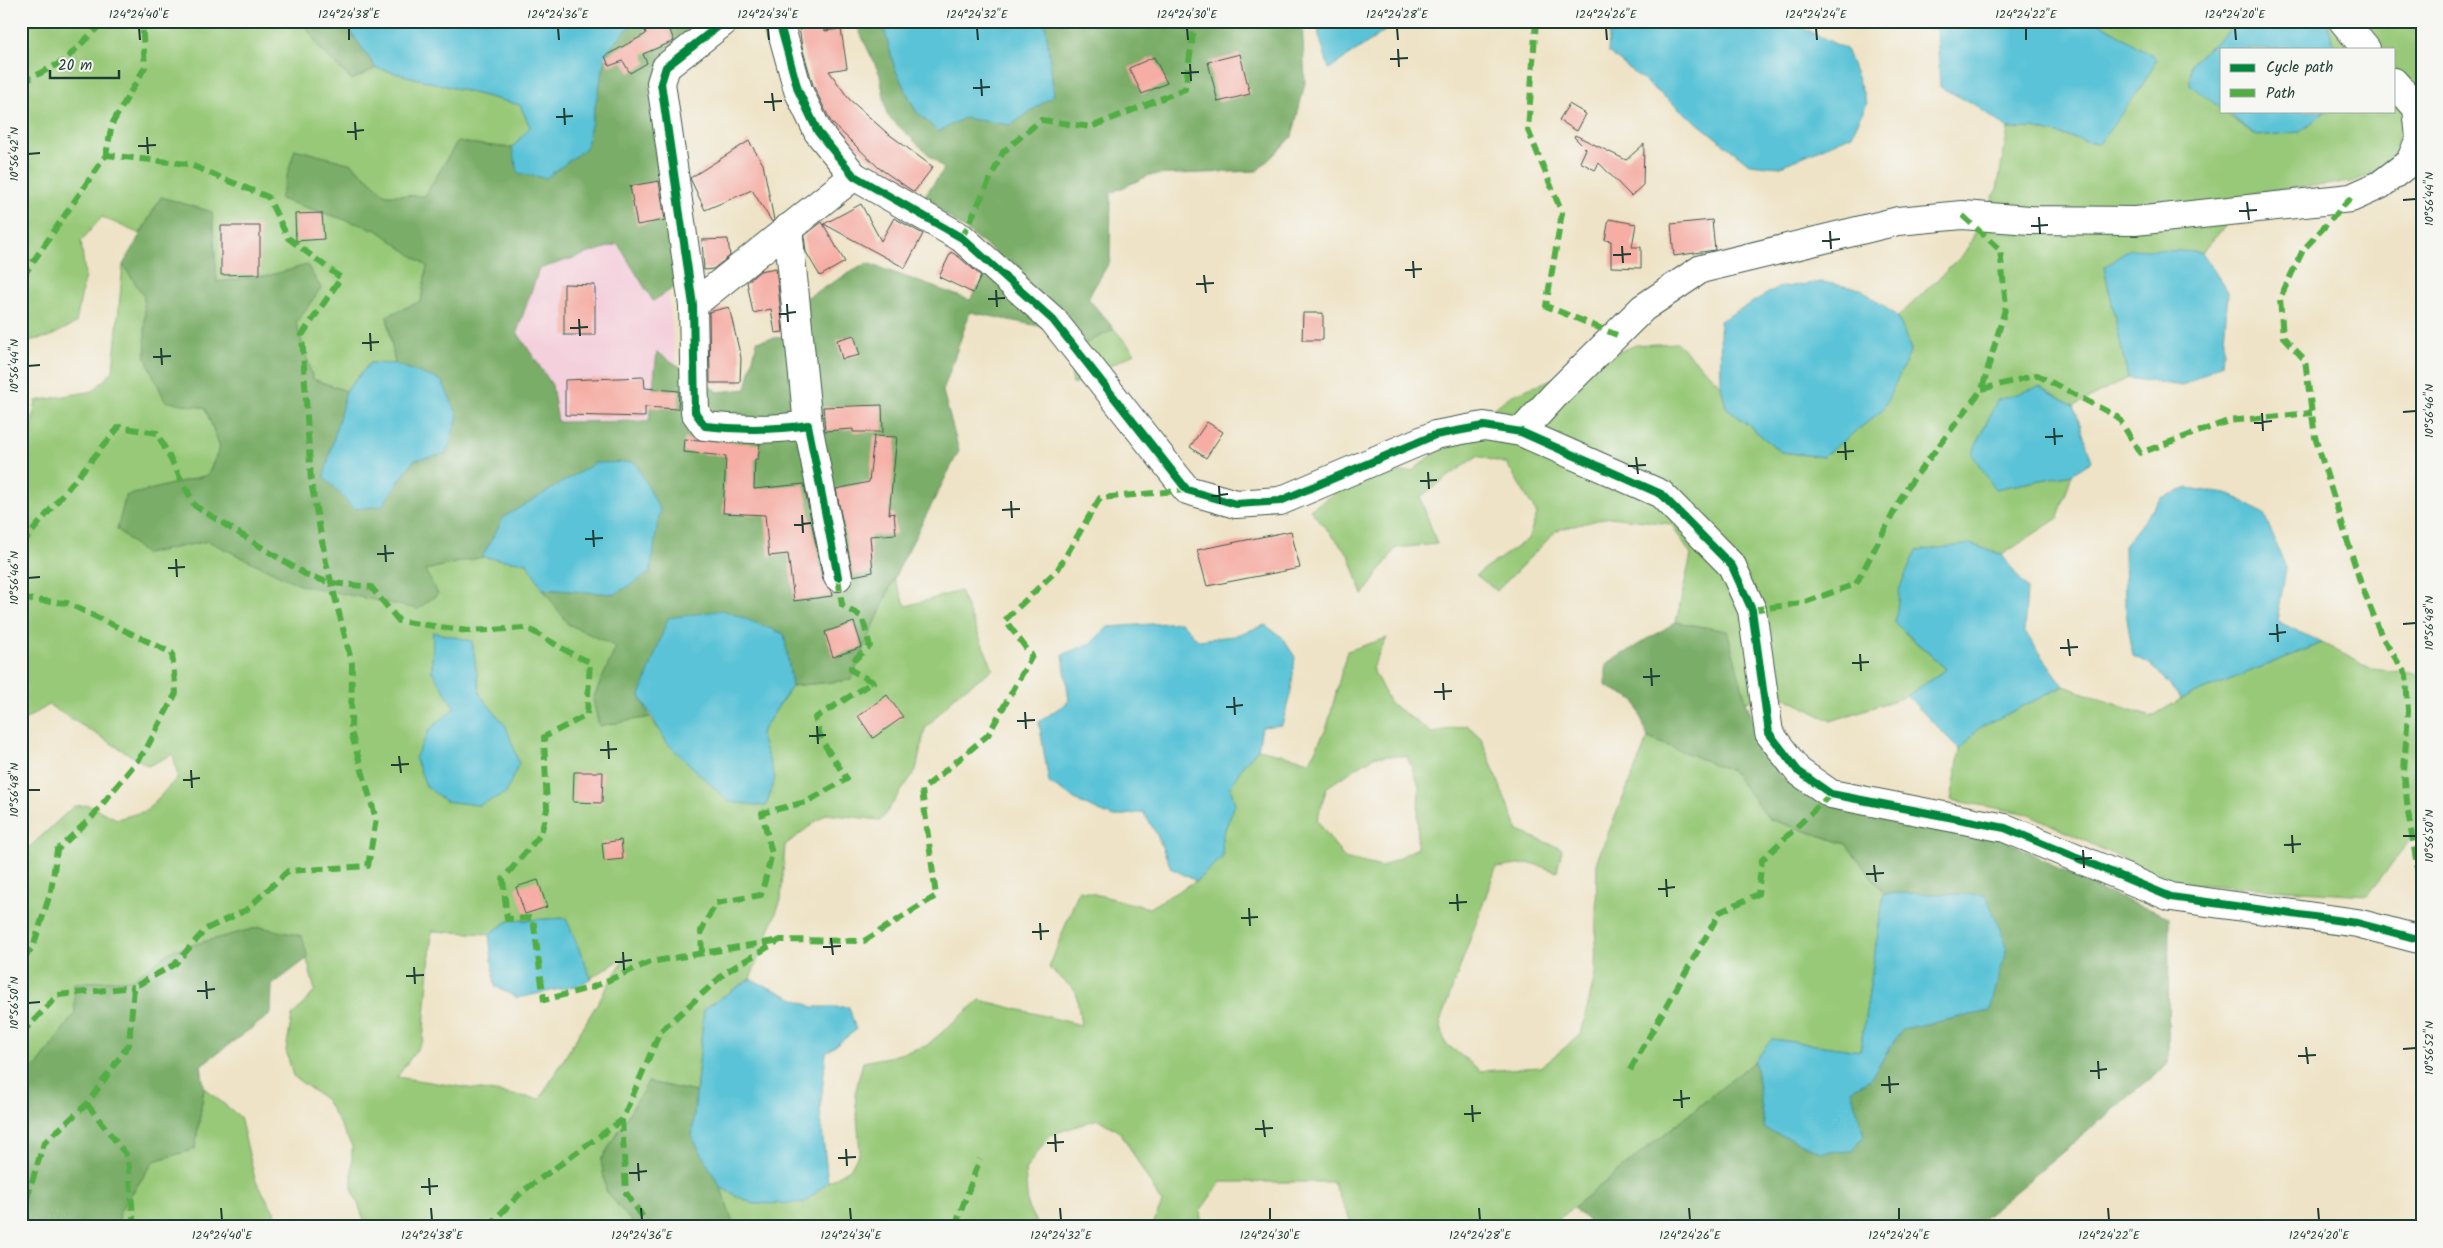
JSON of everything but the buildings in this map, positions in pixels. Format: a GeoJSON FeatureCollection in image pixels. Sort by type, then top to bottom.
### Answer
{"type":"FeatureCollection","features":[{"type":"Feature","properties":{"kind":"street"},"geometry":{"type":"LineString","coordinates":[[725,21],[666,67],[661,83],[693,304],[695,412],[705,426],[729,429],[781,428],[808,425]]}},
{"type":"Feature","properties":{"kind":"street"},"geometry":{"type":"LineString","coordinates":[[779,21],[798,90],[818,132],[854,176],[962,238],[1053,320],[1187,490],[1236,504],[1280,501],[1435,435],[1484,426],[1522,432],[1661,494],[1732,566],[1752,610],[1769,733],[1798,771],[1831,794],[2005,828],[2171,897],[2357,923],[2422,940]]}},
{"type":"Feature","properties":{"kind":"street"},"geometry":{"type":"LineString","coordinates":[[2343,21],[2365,48]]}},
{"type":"Feature","properties":{"kind":"street"},"geometry":{"type":"LineString","coordinates":[[1522,432],[1555,395],[1643,308],[1701,269],[1898,221],[1962,215],[2030,220],[2135,221],[2351,198],[2380,185],[2410,162],[2420,138],[2417,108],[2396,84]]}},
{"type":"Feature","properties":{"kind":"street"},"geometry":{"type":"LineString","coordinates":[[693,304],[854,176]]}},
{"type":"Feature","properties":{"kind":"street"},"geometry":{"type":"LineString","coordinates":[[788,228],[808,425],[838,577]]}},
{"type":"Feature","properties":{"kind":"shaded area"},"geometry":{"type":"Polygon","coordinates":[[[659,214],[683,424],[520,442],[497,232],[659,214]]]}},
{"type":"Feature","properties":{"kind":"green space"},"geometry":{"type":"Polygon","coordinates":[[[45,21],[302,21],[322,51],[352,80],[376,68],[520,105],[530,127],[512,148],[457,142],[425,196],[386,195],[352,164],[280,199],[377,230],[427,266],[421,301],[387,316],[395,364],[370,363],[346,391],[313,379],[296,323],[320,288],[307,266],[271,275],[217,282],[212,212],[161,197],[140,234],[102,217],[81,241],[85,276],[76,323],[49,337],[21,342],[21,251],[33,192],[21,189],[21,28],[45,21]]]}},
{"type":"Feature","properties":{"kind":"green space"},"geometry":{"type":"Polygon","coordinates":[[[302,21],[352,21],[351,32],[376,68],[352,80],[322,51],[302,21]]]}},
{"type":"Feature","properties":{"kind":"green space"},"geometry":{"type":"Polygon","coordinates":[[[635,21],[702,21],[649,88],[678,285],[653,301],[618,244],[539,269],[517,332],[552,385],[558,422],[649,421],[657,352],[718,392],[746,389],[757,341],[805,333],[806,298],[867,263],[970,300],[999,255],[923,198],[944,169],[887,115],[880,75],[855,22],[882,21],[895,69],[916,111],[938,132],[964,118],[1011,125],[1054,95],[1045,21],[1302,21],[1305,83],[1292,137],[1257,171],[1150,175],[1111,193],[1110,261],[1088,298],[1114,329],[1069,352],[1048,328],[970,312],[943,391],[959,451],[894,578],[851,680],[792,686],[784,634],[640,696],[650,717],[599,726],[593,699],[616,647],[568,624],[543,589],[615,594],[504,517],[482,557],[425,570],[438,594],[418,609],[300,585],[208,541],[145,554],[117,529],[126,496],[208,475],[220,447],[205,408],[165,401],[146,359],[144,296],[123,265],[161,197],[212,212],[217,282],[271,275],[307,265],[321,288],[296,323],[313,379],[346,391],[324,477],[382,506],[414,460],[446,453],[442,381],[395,364],[387,316],[421,301],[427,266],[377,230],[280,199],[295,149],[352,164],[386,195],[425,196],[457,142],[512,148],[519,173],[586,148],[607,51],[635,21]]]}},
{"type":"Feature","properties":{"kind":"green space"},"geometry":{"type":"Polygon","coordinates":[[[1887,21],[1940,21],[1937,29],[1890,24],[1887,21]]]}},
{"type":"Feature","properties":{"kind":"green space"},"geometry":{"type":"Polygon","coordinates":[[[2097,21],[2241,21],[2191,63],[2220,108],[2220,112],[2223,112],[2257,136],[2300,132],[2325,112],[2396,112],[2396,48],[2336,48],[2327,24],[2321,21],[2422,21],[2422,152],[2352,182],[2256,192],[2202,252],[2130,250],[2104,267],[2128,378],[2074,406],[2039,387],[1995,489],[2072,474],[2058,518],[2002,555],[1971,544],[1904,632],[1946,669],[1907,696],[1831,721],[1778,694],[1746,701],[1727,631],[1676,622],[1691,555],[1671,524],[1610,517],[1557,530],[1497,591],[1476,575],[1528,539],[1537,514],[1507,464],[1477,456],[1420,497],[1437,544],[1396,548],[1363,595],[1349,555],[1310,510],[1359,476],[1412,471],[1510,396],[1636,345],[1677,343],[1721,385],[1726,407],[1781,452],[1823,457],[1911,350],[1898,317],[1965,253],[1997,189],[2008,129],[2033,128],[2099,144],[2157,59],[2097,21]]]}},
{"type":"Feature","properties":{"kind":"green space"},"geometry":{"type":"Polygon","coordinates":[[[123,265],[144,296],[146,359],[205,408],[220,447],[208,475],[126,496],[117,529],[145,554],[208,541],[300,585],[424,570],[482,557],[527,563],[568,624],[617,647],[593,699],[599,726],[650,717],[667,743],[775,778],[760,734],[792,686],[851,680],[894,578],[906,606],[960,591],[993,669],[956,695],[925,729],[916,770],[881,820],[826,814],[785,845],[781,900],[750,979],[704,1009],[696,1092],[648,1082],[606,1191],[636,1227],[365,1227],[366,1225],[352,1188],[352,1146],[326,1100],[293,1076],[286,1050],[292,1016],[315,991],[301,936],[260,927],[173,950],[133,979],[74,983],[75,1013],[37,1066],[21,1072],[21,855],[74,806],[88,805],[117,819],[146,811],[178,777],[173,754],[148,766],[49,705],[26,719],[21,717],[21,434],[31,430],[36,401],[93,391],[113,371],[123,265]],[[433,632],[432,671],[456,708],[429,730],[445,801],[479,805],[506,726],[480,696],[472,641],[433,632]],[[565,918],[509,921],[489,934],[432,931],[423,1041],[397,1077],[540,1099],[625,957],[591,978],[565,918]]]}},
{"type":"Feature","properties":{"kind":"green space"},"geometry":{"type":"Polygon","coordinates":[[[1114,329],[1135,353],[1073,385],[1069,352],[1114,329]]]}},
{"type":"Feature","properties":{"kind":"green space"},"geometry":{"type":"Polygon","coordinates":[[[1676,622],[1727,631],[1746,701],[1762,746],[1786,783],[1852,812],[1993,833],[2097,889],[2169,917],[2168,1064],[1973,1227],[1596,1227],[1573,1208],[1755,1061],[1765,1129],[1864,1135],[1851,1090],[1870,1079],[1902,1029],[1990,1011],[1985,895],[1884,893],[1846,844],[1769,819],[1732,771],[1648,738],[1635,700],[1606,686],[1606,664],[1676,622]]]}},
{"type":"Feature","properties":{"kind":"green space"},"geometry":{"type":"Polygon","coordinates":[[[1387,638],[1372,668],[1390,703],[1432,733],[1467,725],[1481,738],[1518,831],[1562,849],[1557,872],[1531,863],[1496,868],[1440,1022],[1445,1043],[1481,1071],[1540,1067],[1581,1035],[1595,975],[1597,860],[1648,738],[1732,771],[1769,819],[1846,844],[1884,893],[1860,1051],[1772,1039],[1755,1061],[1549,1227],[1348,1227],[1351,1222],[1333,1182],[1221,1182],[1200,1211],[1202,1227],[1152,1227],[1162,1203],[1121,1133],[1098,1119],[1050,1135],[1025,1170],[1028,1208],[1039,1227],[734,1227],[721,1188],[754,1204],[804,1202],[828,1182],[850,1169],[860,1151],[855,1094],[863,1062],[893,1056],[926,1046],[980,1000],[1081,1025],[1076,991],[1049,968],[1079,890],[1149,908],[1196,881],[1223,857],[1222,837],[1235,804],[1230,787],[1244,764],[1258,749],[1310,761],[1327,727],[1347,651],[1387,638]],[[1375,756],[1327,787],[1317,820],[1344,858],[1382,867],[1417,848],[1419,786],[1407,756],[1375,756]]]}},
{"type":"Feature","properties":{"kind":"green space"},"geometry":{"type":"Polygon","coordinates":[[[2322,643],[2372,669],[2422,674],[2422,826],[2367,895],[2173,883],[2029,814],[1951,800],[1960,750],[1979,728],[2064,686],[2151,717],[2181,699],[2322,643]]]}},
{"type":"Feature","properties":{"kind":"green space"},"geometry":{"type":"Polygon","coordinates":[[[260,927],[302,936],[308,958],[272,985],[271,1014],[201,1065],[204,1088],[195,1149],[154,1161],[120,1211],[118,1227],[21,1227],[21,1072],[37,1066],[75,1013],[74,983],[133,979],[173,950],[260,927]]]}},
{"type":"Feature","properties":{"kind":"green space"},"geometry":{"type":"Polygon","coordinates":[[[648,1082],[696,1092],[692,1137],[721,1188],[734,1227],[636,1227],[606,1191],[601,1160],[648,1082]]]}},
{"type":"Feature","properties":{"kind":"green space"},"geometry":{"type":"Polygon","coordinates":[[[204,1088],[240,1117],[255,1179],[283,1227],[118,1227],[120,1211],[154,1161],[195,1149],[204,1088]]]}},
{"type":"Feature","properties":{"kind":"water"},"geometry":{"type":"Polygon","coordinates":[[[352,21],[635,21],[607,51],[586,148],[546,178],[518,173],[512,148],[530,127],[520,105],[376,68],[351,32],[352,21]]]}},
{"type":"Feature","properties":{"kind":"water"},"geometry":{"type":"Polygon","coordinates":[[[882,21],[1045,21],[1054,95],[1011,125],[964,118],[938,132],[916,111],[895,69],[882,21]]]}},
{"type":"Feature","properties":{"kind":"water"},"geometry":{"type":"Polygon","coordinates":[[[1317,21],[1395,21],[1395,24],[1329,69],[1317,21]]]}},
{"type":"Feature","properties":{"kind":"water"},"geometry":{"type":"Polygon","coordinates":[[[1610,21],[1788,21],[1846,49],[1867,103],[1852,135],[1779,167],[1749,164],[1608,52],[1610,21]]]}},
{"type":"Feature","properties":{"kind":"water"},"geometry":{"type":"Polygon","coordinates":[[[1940,21],[2097,21],[2157,59],[2140,89],[2099,144],[2033,128],[2008,129],[1975,105],[1940,87],[1937,29],[1940,21]]]}},
{"type":"Feature","properties":{"kind":"water"},"geometry":{"type":"Polygon","coordinates":[[[2241,21],[2321,21],[2327,24],[2336,48],[2220,48],[2220,108],[2190,85],[2191,63],[2241,21]]]}},
{"type":"Feature","properties":{"kind":"water"},"geometry":{"type":"Polygon","coordinates":[[[2226,112],[2325,112],[2300,132],[2257,136],[2226,112]]]}},
{"type":"Feature","properties":{"kind":"water"},"geometry":{"type":"Polygon","coordinates":[[[2130,249],[2202,252],[2228,292],[2222,364],[2182,386],[2128,378],[2104,267],[2130,249]]]}},
{"type":"Feature","properties":{"kind":"water"},"geometry":{"type":"Polygon","coordinates":[[[1822,282],[1861,289],[1898,317],[1911,350],[1883,410],[1823,457],[1781,452],[1726,407],[1721,385],[1720,321],[1777,288],[1822,282]]]}},
{"type":"Feature","properties":{"kind":"water"},"geometry":{"type":"Polygon","coordinates":[[[370,363],[395,364],[442,381],[458,416],[446,454],[414,460],[382,506],[354,509],[324,477],[346,391],[370,363]]]}},
{"type":"Feature","properties":{"kind":"water"},"geometry":{"type":"Polygon","coordinates":[[[2039,387],[2074,406],[2092,461],[2072,474],[1995,489],[1972,454],[1997,400],[2039,387]]]}},
{"type":"Feature","properties":{"kind":"water"},"geometry":{"type":"Polygon","coordinates":[[[635,462],[660,510],[650,573],[615,594],[543,589],[527,563],[482,557],[504,517],[595,463],[635,462]]]}},
{"type":"Feature","properties":{"kind":"water"},"geometry":{"type":"Polygon","coordinates":[[[2188,488],[2232,495],[2264,514],[2286,568],[2277,621],[2322,643],[2181,699],[2152,665],[2133,656],[2125,606],[2124,546],[2161,498],[2188,488]]]}},
{"type":"Feature","properties":{"kind":"water"},"geometry":{"type":"Polygon","coordinates":[[[1971,544],[2002,555],[2027,589],[2024,631],[2064,686],[1979,728],[1960,750],[1907,696],[1946,669],[1895,623],[1900,587],[1916,551],[1971,544]]]}},
{"type":"Feature","properties":{"kind":"water"},"geometry":{"type":"Polygon","coordinates":[[[723,610],[784,634],[792,686],[760,734],[775,778],[766,806],[729,802],[667,743],[640,696],[668,618],[723,610]]]}},
{"type":"Feature","properties":{"kind":"water"},"geometry":{"type":"Polygon","coordinates":[[[1181,622],[1198,640],[1233,636],[1265,625],[1282,637],[1295,657],[1291,691],[1282,725],[1262,727],[1258,749],[1244,764],[1230,787],[1235,804],[1222,837],[1223,857],[1196,881],[1171,868],[1156,833],[1143,812],[1113,817],[1083,804],[1049,783],[1039,722],[1069,701],[1063,654],[1090,644],[1108,627],[1181,622]]]}},
{"type":"Feature","properties":{"kind":"water"},"geometry":{"type":"Polygon","coordinates":[[[433,632],[472,641],[480,695],[506,726],[519,763],[506,793],[479,805],[445,801],[426,786],[415,758],[429,730],[455,708],[432,671],[433,632]]]}},
{"type":"Feature","properties":{"kind":"water"},"geometry":{"type":"Polygon","coordinates":[[[1884,893],[1986,895],[2007,946],[1990,1011],[1902,1029],[1870,1079],[1851,1090],[1864,1135],[1853,1151],[1822,1152],[1765,1129],[1755,1061],[1772,1039],[1860,1051],[1884,893]]]}},
{"type":"Feature","properties":{"kind":"water"},"geometry":{"type":"Polygon","coordinates":[[[566,918],[591,978],[580,985],[517,998],[495,986],[489,934],[509,921],[566,918]]]}},
{"type":"Feature","properties":{"kind":"water"},"geometry":{"type":"Polygon","coordinates":[[[750,979],[813,1007],[849,1007],[856,1030],[826,1053],[820,1112],[828,1182],[804,1203],[754,1204],[721,1188],[692,1137],[704,1009],[750,979]]]}},
{"type":"Feature","properties":{"kind":"marked path"},"geometry":{"type":"LineString","coordinates":[[21,83],[64,61],[104,21]]}},
{"type":"Feature","properties":{"kind":"marked path"},"geometry":{"type":"LineString","coordinates":[[21,276],[26,272],[106,155],[112,124],[145,67],[142,21]]}},
{"type":"Feature","properties":{"kind":"marked path"},"geometry":{"type":"LineString","coordinates":[[962,238],[1003,152],[1041,120],[1091,127],[1185,89],[1195,21]]}},
{"type":"Feature","properties":{"kind":"marked path"},"geometry":{"type":"LineString","coordinates":[[1536,21],[1528,130],[1562,213],[1546,306],[1617,335]]}},
{"type":"Feature","properties":{"kind":"marked path"},"geometry":{"type":"LineString","coordinates":[[2417,108],[2422,108]]}},
{"type":"Feature","properties":{"kind":"marked path"},"geometry":{"type":"LineString","coordinates":[[21,1217],[44,1143],[87,1104],[129,1044],[134,987],[175,964],[206,929],[246,910],[288,871],[368,866],[376,819],[351,732],[352,664],[326,562],[311,482],[302,335],[341,278],[288,238],[268,197],[188,164],[106,155]]}},
{"type":"Feature","properties":{"kind":"marked path"},"geometry":{"type":"LineString","coordinates":[[2351,198],[2303,250],[2280,298],[2283,337],[2305,360],[2315,437],[2360,581],[2382,637],[2406,675],[2408,711],[2404,771],[2408,812],[2422,894]]}},
{"type":"Feature","properties":{"kind":"marked path"},"geometry":{"type":"LineString","coordinates":[[1752,610],[1802,603],[1856,584],[1906,489],[1982,389],[2006,306],[2000,250],[1962,215]]}},
{"type":"Feature","properties":{"kind":"marked path"},"geometry":{"type":"LineString","coordinates":[[1982,389],[2037,375],[2118,417],[2140,453],[2228,421],[2312,413]]}},
{"type":"Feature","properties":{"kind":"marked path"},"geometry":{"type":"LineString","coordinates":[[21,545],[119,427],[157,433],[195,506],[308,576],[332,583],[371,587],[399,621],[468,631],[527,628],[590,662],[587,715],[544,737],[547,809],[541,834],[503,879],[507,919],[533,918],[544,1000],[593,987],[650,962],[780,940]]}},
{"type":"Feature","properties":{"kind":"marked path"},"geometry":{"type":"LineString","coordinates":[[487,1227],[523,1191],[622,1120],[660,1032],[726,972],[780,940],[864,941],[936,896],[922,790],[988,735],[1032,656],[1005,620],[1058,569],[1100,498],[1187,490]]}},
{"type":"Feature","properties":{"kind":"marked path"},"geometry":{"type":"LineString","coordinates":[[702,953],[701,931],[716,903],[761,895],[772,854],[762,813],[806,802],[847,779],[822,741],[815,718],[873,682],[851,670],[851,663],[870,646],[862,617],[842,605],[838,577]]}},
{"type":"Feature","properties":{"kind":"marked path"},"geometry":{"type":"LineString","coordinates":[[21,599],[67,603],[172,653],[176,693],[145,751],[92,817],[57,850],[51,891],[33,947],[21,961]]}},
{"type":"Feature","properties":{"kind":"marked path"},"geometry":{"type":"LineString","coordinates":[[1630,1070],[1720,912],[1758,894],[1762,860],[1831,794]]}},
{"type":"Feature","properties":{"kind":"marked path"},"geometry":{"type":"LineString","coordinates":[[21,1034],[58,995],[134,987]]}},
{"type":"Feature","properties":{"kind":"marked path"},"geometry":{"type":"LineString","coordinates":[[87,1104],[128,1157],[134,1227]]}},
{"type":"Feature","properties":{"kind":"marked path"},"geometry":{"type":"LineString","coordinates":[[622,1120],[626,1193],[650,1227]]}},
{"type":"Feature","properties":{"kind":"marked path"},"geometry":{"type":"LineString","coordinates":[[955,1227],[980,1159]]}},
{"type":"Feature","properties":{"kind":"cycle path"},"geometry":{"type":"LineString","coordinates":[[725,21],[666,67],[661,83],[693,305],[695,412],[705,426],[756,429],[808,425],[838,577]]}},
{"type":"Feature","properties":{"kind":"cycle path"},"geometry":{"type":"LineString","coordinates":[[779,21],[798,90],[818,132],[854,176],[962,238],[1053,320],[1187,490],[1236,504],[1280,501],[1435,435],[1484,426],[1521,432],[1661,494],[1732,566],[1752,610],[1769,733],[1798,771],[1831,794],[2005,828],[2171,897],[2357,923],[2422,940]]}}]}
